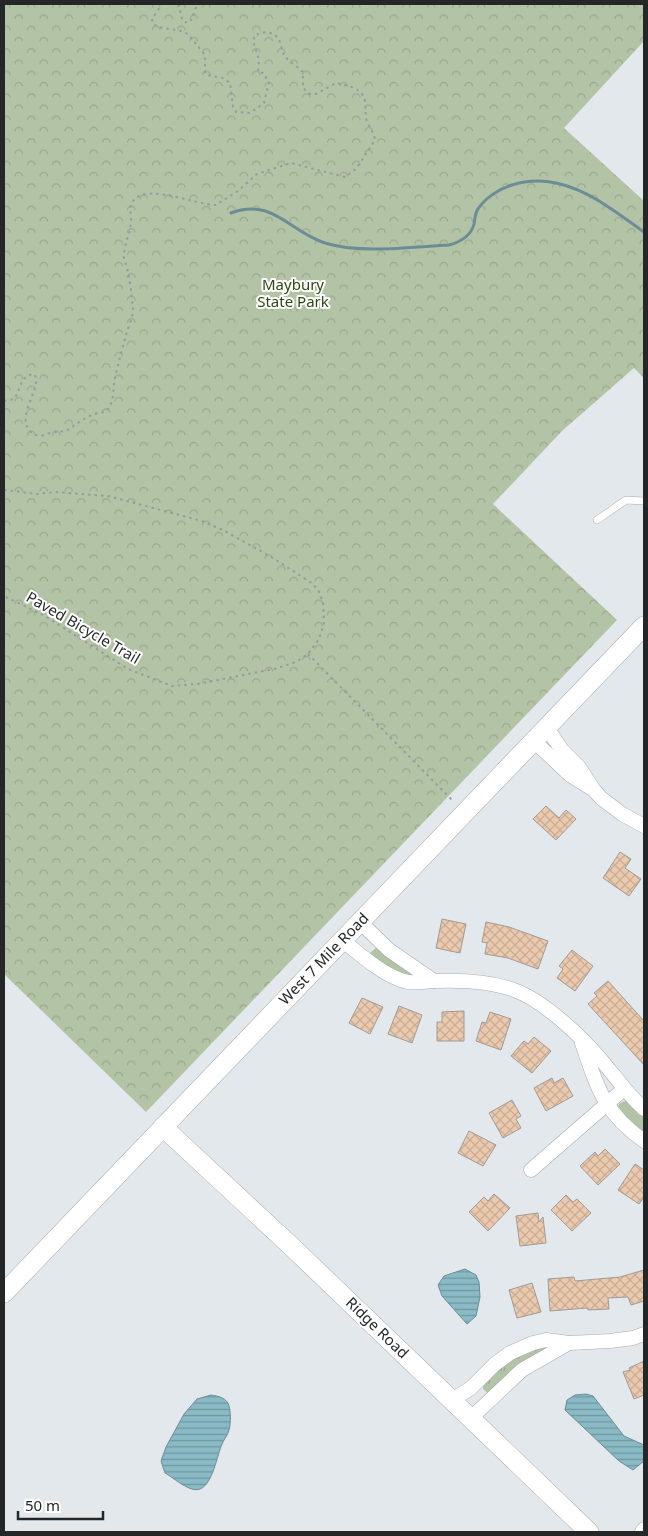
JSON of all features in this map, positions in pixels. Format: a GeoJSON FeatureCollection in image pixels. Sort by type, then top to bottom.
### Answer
{"type":"FeatureCollection","features":[{"type":"Feature","properties":{"kind":"street","name":"West 7 Mile Road"},"geometry":{"type":"LineString","coordinates":[[4,1292],[644,626]]}},
{"type":"Feature","properties":{"kind":"street"},"geometry":{"type":"LineString","coordinates":[[541,735],[562,750],[578,766],[594,790],[622,814],[644,826]]}},
{"type":"Feature","properties":{"kind":"street"},"geometry":{"type":"LineString","coordinates":[[360,922],[389,950],[434,981]]}},
{"type":"Feature","properties":{"kind":"street"},"geometry":{"type":"LineString","coordinates":[[342,940],[375,968],[403,981],[416,983],[434,981],[480,982],[514,990],[535,1000],[572,1030],[602,1060],[624,1088],[644,1109]]}},
{"type":"Feature","properties":{"kind":"street"},"geometry":{"type":"LineString","coordinates":[[581,1040],[601,1096],[616,1117],[644,1141]]}},
{"type":"Feature","properties":{"kind":"street"},"geometry":{"type":"LineString","coordinates":[[531,1170],[624,1088]]}},
{"type":"Feature","properties":{"kind":"street","name":"Ridge Road"},"geometry":{"type":"LineString","coordinates":[[163,1127],[291,1246],[589,1532]]}},
{"type":"Feature","properties":{"kind":"street"},"geometry":{"type":"LineString","coordinates":[[452,1400],[471,1388],[495,1364],[510,1353],[546,1340],[569,1343],[610,1341],[633,1338],[644,1334]]}},
{"type":"Feature","properties":{"kind":"street"},"geometry":{"type":"LineString","coordinates":[[471,1418],[522,1370],[569,1343]]}},
{"type":"Feature","properties":{"kind":"lane"},"geometry":{"type":"LineString","coordinates":[[597,520],[626,500],[644,501]]}},
{"type":"Feature","properties":{"kind":"path"},"geometry":{"type":"LineString","coordinates":[[4,401],[14,398],[21,381],[27,375],[34,374],[36,379],[26,414],[26,423],[32,432],[40,436],[46,436],[52,432],[64,432],[77,422],[94,414],[104,413],[108,409],[112,400],[119,362],[133,312],[127,266],[123,255],[131,221],[130,208],[134,199],[144,194],[161,194],[216,205],[238,191],[257,174],[290,163],[345,177],[361,162],[375,140],[374,132],[366,120],[365,101],[362,93],[354,88],[336,83],[316,94],[310,94],[303,88],[303,72],[284,56],[279,39],[274,34],[266,32],[255,35],[253,41],[259,60],[258,72],[263,73],[269,82],[264,103],[250,113],[236,112],[233,107],[230,83],[223,78],[205,73],[205,55],[190,36],[181,31],[158,27],[154,24],[152,19],[162,4]]}},
{"type":"Feature","properties":{"kind":"path"},"geometry":{"type":"LineString","coordinates":[[179,4],[180,16],[183,21],[188,23],[192,19],[197,4]]}},
{"type":"Feature","properties":{"kind":"path"},"geometry":{"type":"LineString","coordinates":[[4,490],[37,494],[55,492],[108,496],[202,521],[244,541],[310,581],[318,589],[323,602],[324,623],[319,639],[308,654],[464,813]]}},
{"type":"Feature","properties":{"kind":"path","name":"Paved Bicycle Trail"},"geometry":{"type":"LineString","coordinates":[[4,596],[45,616],[128,669],[172,686],[197,684],[274,669],[296,662],[308,654]]}},
{"type":"Feature","properties":{"kind":"green space","name":"Maybury State Park"},"geometry":{"type":"Polygon","coordinates":[[[4,4],[644,4],[644,41],[564,128],[644,201],[644,378],[634,368],[562,431],[493,504],[617,620],[146,1112],[4,974],[4,4]]]}},
{"type":"Feature","properties":{"kind":"green space"},"geometry":{"type":"Polygon","coordinates":[[[376,948],[413,973],[415,978],[391,971],[370,957],[370,953],[376,948]]]}},
{"type":"Feature","properties":{"kind":"green space"},"geometry":{"type":"Polygon","coordinates":[[[622,1102],[630,1102],[644,1116],[644,1135],[617,1110],[622,1102]]]}},
{"type":"Feature","properties":{"kind":"green space"},"geometry":{"type":"Polygon","coordinates":[[[551,1346],[488,1393],[483,1389],[483,1381],[517,1354],[551,1346]]]}},
{"type":"Feature","properties":{"kind":"water"},"geometry":{"type":"Polygon","coordinates":[[[465,1269],[476,1275],[479,1282],[480,1297],[476,1316],[467,1324],[442,1296],[438,1285],[444,1276],[465,1269]]]}},
{"type":"Feature","properties":{"kind":"water"},"geometry":{"type":"Polygon","coordinates":[[[586,1394],[593,1396],[624,1436],[644,1445],[644,1461],[633,1470],[619,1461],[565,1410],[567,1400],[575,1395],[586,1394]]]}},
{"type":"Feature","properties":{"kind":"water"},"geometry":{"type":"Polygon","coordinates":[[[211,1395],[218,1396],[228,1403],[230,1427],[208,1481],[200,1489],[196,1490],[165,1473],[161,1461],[166,1447],[184,1414],[197,1399],[211,1395]]]}},
{"type":"Feature","properties":{"kind":"building"},"geometry":{"type":"Polygon","coordinates":[[[546,806],[559,818],[566,810],[576,819],[556,840],[533,819],[546,806]]]}},
{"type":"Feature","properties":{"kind":"building"},"geometry":{"type":"Polygon","coordinates":[[[620,852],[631,859],[625,868],[641,879],[629,896],[603,878],[620,852]]]}},
{"type":"Feature","properties":{"kind":"building"},"geometry":{"type":"Polygon","coordinates":[[[442,919],[466,924],[460,953],[436,948],[442,919]]]}},
{"type":"Feature","properties":{"kind":"building"},"geometry":{"type":"Polygon","coordinates":[[[486,922],[509,927],[548,941],[538,969],[508,958],[485,954],[487,943],[482,942],[486,922]]]}},
{"type":"Feature","properties":{"kind":"building"},"geometry":{"type":"Polygon","coordinates":[[[572,950],[593,966],[575,991],[557,978],[563,969],[559,966],[572,950]]]}},
{"type":"Feature","properties":{"kind":"building"},"geometry":{"type":"Polygon","coordinates":[[[608,981],[644,1021],[644,1065],[588,1004],[597,996],[594,993],[608,981]]]}},
{"type":"Feature","properties":{"kind":"building"},"geometry":{"type":"Polygon","coordinates":[[[362,998],[383,1007],[370,1034],[349,1023],[362,998]]]}},
{"type":"Feature","properties":{"kind":"building"},"geometry":{"type":"Polygon","coordinates":[[[399,1006],[422,1015],[412,1043],[388,1034],[399,1006]]]}},
{"type":"Feature","properties":{"kind":"building"},"geometry":{"type":"Polygon","coordinates":[[[464,1011],[464,1041],[437,1041],[437,1022],[442,1022],[442,1012],[464,1011]]]}},
{"type":"Feature","properties":{"kind":"building"},"geometry":{"type":"Polygon","coordinates":[[[490,1012],[511,1019],[501,1050],[476,1041],[482,1022],[486,1023],[490,1012]]]}},
{"type":"Feature","properties":{"kind":"building"},"geometry":{"type":"Polygon","coordinates":[[[534,1037],[551,1051],[532,1073],[511,1056],[524,1041],[528,1044],[534,1037]]]}},
{"type":"Feature","properties":{"kind":"building"},"geometry":{"type":"Polygon","coordinates":[[[552,1078],[554,1083],[563,1078],[573,1096],[546,1111],[534,1088],[552,1078]]]}},
{"type":"Feature","properties":{"kind":"building"},"geometry":{"type":"Polygon","coordinates":[[[512,1100],[521,1116],[516,1119],[521,1128],[503,1138],[489,1113],[512,1100]]]}},
{"type":"Feature","properties":{"kind":"building"},"geometry":{"type":"Polygon","coordinates":[[[469,1131],[496,1145],[483,1166],[458,1153],[469,1131]]]}},
{"type":"Feature","properties":{"kind":"building"},"geometry":{"type":"Polygon","coordinates":[[[605,1149],[620,1164],[598,1185],[580,1166],[595,1152],[598,1156],[605,1149]]]}},
{"type":"Feature","properties":{"kind":"building"},"geometry":{"type":"Polygon","coordinates":[[[635,1164],[644,1170],[644,1197],[639,1204],[618,1190],[635,1164]]]}},
{"type":"Feature","properties":{"kind":"building"},"geometry":{"type":"Polygon","coordinates":[[[494,1194],[510,1208],[488,1231],[469,1212],[484,1197],[488,1201],[494,1194]]]}},
{"type":"Feature","properties":{"kind":"building"},"geometry":{"type":"Polygon","coordinates":[[[566,1195],[573,1202],[577,1199],[591,1213],[572,1231],[551,1210],[566,1195]]]}},
{"type":"Feature","properties":{"kind":"building"},"geometry":{"type":"Polygon","coordinates":[[[538,1213],[539,1222],[543,1217],[546,1243],[520,1246],[516,1216],[538,1213]]]}},
{"type":"Feature","properties":{"kind":"building"},"geometry":{"type":"Polygon","coordinates":[[[644,1270],[644,1301],[631,1305],[628,1297],[608,1298],[609,1309],[588,1310],[587,1308],[550,1311],[548,1279],[574,1277],[575,1281],[620,1277],[644,1270]]]}},
{"type":"Feature","properties":{"kind":"building"},"geometry":{"type":"Polygon","coordinates":[[[532,1283],[541,1312],[517,1318],[509,1290],[532,1283]]]}},
{"type":"Feature","properties":{"kind":"building"},"geometry":{"type":"Polygon","coordinates":[[[644,1361],[644,1395],[634,1399],[623,1372],[644,1361]]]}},
{"type":"Feature","properties":{"kind":"waterway"},"geometry":{"type":"LineString","coordinates":[[231,213],[245,209],[258,209],[280,218],[313,238],[339,246],[386,249],[449,245],[468,235],[473,228],[477,211],[484,201],[502,189],[530,181],[565,185],[582,192],[644,232]]}}]}
